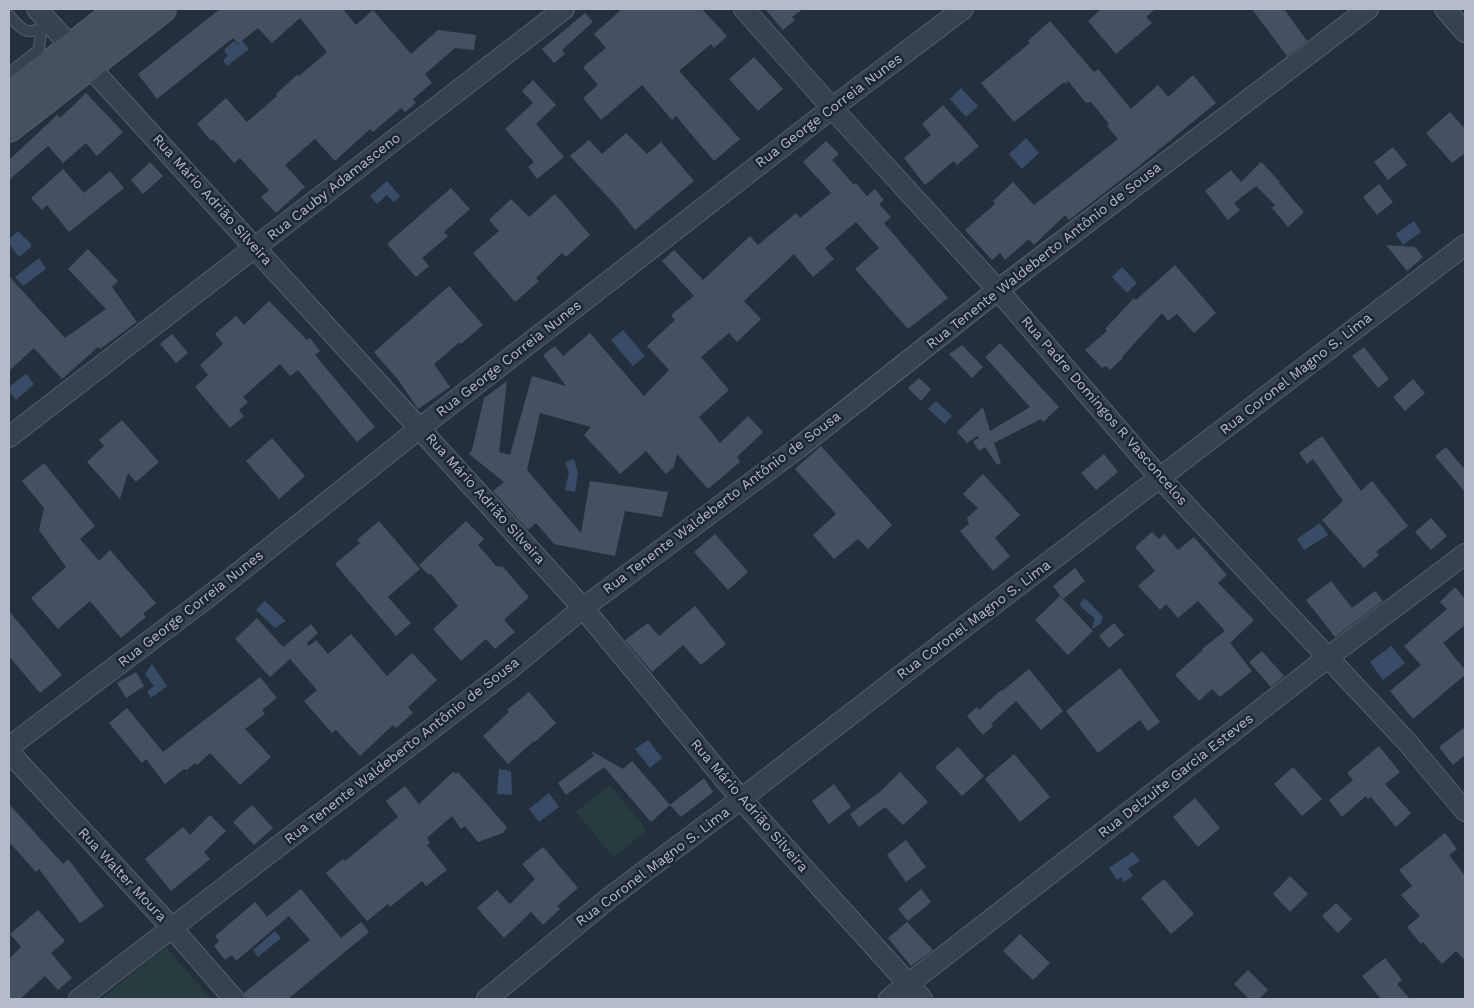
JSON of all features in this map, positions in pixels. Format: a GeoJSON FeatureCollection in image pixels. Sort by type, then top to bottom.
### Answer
{"type":"FeatureCollection","features":[{"type":"Feature","properties":{"kind":"main road"},"geometry":{"type":"LineString","coordinates":[[9,128],[81,57],[122,9]]}},
{"type":"Feature","properties":{"kind":"main road"},"geometry":{"type":"LineString","coordinates":[[9,96],[81,57],[162,9]]}},
{"type":"Feature","properties":{"kind":"street","name":"Rua Cauby Adamasceno"},"geometry":{"type":"LineString","coordinates":[[9,437],[564,9]]}},
{"type":"Feature","properties":{"kind":"street","name":"Rua Padre Domingos R Vasconcelos"},"geometry":{"type":"LineString","coordinates":[[744,9],[998,290],[1160,478],[1407,742],[1465,811]]}},
{"type":"Feature","properties":{"kind":"street","name":"Rua George Correia Nunes"},"geometry":{"type":"LineString","coordinates":[[9,747],[208,597],[420,428],[832,108],[963,9]]}},
{"type":"Feature","properties":{"kind":"street","name":"Rua Tenente Waldeberto Antônio de Sousa"},"geometry":{"type":"LineString","coordinates":[[78,999],[507,671],[583,608],[798,448],[998,290],[1368,9]]}},
{"type":"Feature","properties":{"kind":"street"},"geometry":{"type":"LineString","coordinates":[[1446,9],[1465,32]]}},
{"type":"Feature","properties":{"kind":"street","name":"Rua Mário Adrião Silveira"},"geometry":{"type":"LineString","coordinates":[[42,20],[81,57],[583,608],[741,800],[915,992]]}},
{"type":"Feature","properties":{"kind":"street","name":"Rua Coronel Magno S. Lima"},"geometry":{"type":"LineString","coordinates":[[487,999],[609,898],[741,800],[1465,245]]}},
{"type":"Feature","properties":{"kind":"street","name":"Rua Delzuite Garcia Esteves"},"geometry":{"type":"LineString","coordinates":[[889,999],[915,992],[1327,658],[1465,554]]}},
{"type":"Feature","properties":{"kind":"street","name":"Rua Walter Moura"},"geometry":{"type":"LineString","coordinates":[[9,752],[172,928],[234,999]]}},
{"type":"Feature","properties":{"kind":"lane"},"geometry":{"type":"LineString","coordinates":[[9,15],[25,31],[32,32],[42,20]]}},
{"type":"Feature","properties":{"kind":"lane"},"geometry":{"type":"LineString","coordinates":[[9,73],[39,50],[42,20]]}},
{"type":"Feature","properties":{"kind":"green space"},"geometry":{"type":"Polygon","coordinates":[[[610,785],[647,830],[614,858],[576,812],[610,785]]]}},
{"type":"Feature","properties":{"kind":"green space"},"geometry":{"type":"Polygon","coordinates":[[[166,947],[211,999],[101,999],[166,947]]]}},
{"type":"Feature","properties":{"kind":"water"},"geometry":{"type":"Polygon","coordinates":[[[234,41],[238,45],[242,41],[249,49],[227,66],[223,60],[228,56],[224,50],[234,41]]]}},
{"type":"Feature","properties":{"kind":"water"},"geometry":{"type":"Polygon","coordinates":[[[961,88],[978,106],[966,117],[950,99],[961,88]]]}},
{"type":"Feature","properties":{"kind":"water"},"geometry":{"type":"Polygon","coordinates":[[[1026,138],[1039,153],[1022,169],[1009,154],[1026,138]]]}},
{"type":"Feature","properties":{"kind":"water"},"geometry":{"type":"Polygon","coordinates":[[[387,181],[400,196],[394,202],[387,195],[377,204],[370,196],[387,181]]]}},
{"type":"Feature","properties":{"kind":"water"},"geometry":{"type":"Polygon","coordinates":[[[1414,221],[1421,232],[1403,245],[1396,234],[1414,221]]]}},
{"type":"Feature","properties":{"kind":"water"},"geometry":{"type":"Polygon","coordinates":[[[18,231],[31,244],[31,247],[19,257],[9,244],[9,239],[18,231]]]}},
{"type":"Feature","properties":{"kind":"water"},"geometry":{"type":"Polygon","coordinates":[[[39,258],[46,269],[23,286],[15,277],[39,258]]]}},
{"type":"Feature","properties":{"kind":"water"},"geometry":{"type":"Polygon","coordinates":[[[1122,267],[1137,283],[1127,293],[1112,277],[1122,267]]]}},
{"type":"Feature","properties":{"kind":"water"},"geometry":{"type":"Polygon","coordinates":[[[623,330],[645,356],[633,366],[611,340],[623,330]]]}},
{"type":"Feature","properties":{"kind":"water"},"geometry":{"type":"Polygon","coordinates":[[[26,374],[34,384],[16,400],[9,391],[9,387],[26,374]]]}},
{"type":"Feature","properties":{"kind":"water"},"geometry":{"type":"Polygon","coordinates":[[[936,401],[952,416],[945,424],[928,409],[936,401]]]}},
{"type":"Feature","properties":{"kind":"water"},"geometry":{"type":"Polygon","coordinates":[[[574,459],[578,473],[575,492],[565,490],[569,472],[565,462],[574,459]]]}},
{"type":"Feature","properties":{"kind":"water"},"geometry":{"type":"Polygon","coordinates":[[[1320,523],[1328,535],[1304,550],[1297,539],[1320,523]]]}},
{"type":"Feature","properties":{"kind":"water"},"geometry":{"type":"Polygon","coordinates":[[[1083,599],[1087,600],[1103,617],[1101,623],[1094,628],[1092,627],[1095,619],[1079,605],[1083,599]]]}},
{"type":"Feature","properties":{"kind":"water"},"geometry":{"type":"Polygon","coordinates":[[[265,601],[286,621],[275,628],[256,610],[265,601]]]}},
{"type":"Feature","properties":{"kind":"water"},"geometry":{"type":"Polygon","coordinates":[[[1391,646],[1405,663],[1383,680],[1370,662],[1391,646]]]}},
{"type":"Feature","properties":{"kind":"water"},"geometry":{"type":"Polygon","coordinates":[[[152,664],[167,686],[151,698],[147,692],[154,686],[145,674],[152,664]]]}},
{"type":"Feature","properties":{"kind":"water"},"geometry":{"type":"Polygon","coordinates":[[[648,740],[662,758],[650,768],[635,749],[648,740]]]}},
{"type":"Feature","properties":{"kind":"water"},"geometry":{"type":"Polygon","coordinates":[[[499,769],[511,771],[512,795],[497,794],[499,769]]]}},
{"type":"Feature","properties":{"kind":"water"},"geometry":{"type":"Polygon","coordinates":[[[549,793],[559,807],[539,822],[529,809],[549,793]]]}},
{"type":"Feature","properties":{"kind":"water"},"geometry":{"type":"Polygon","coordinates":[[[1133,852],[1140,861],[1128,868],[1133,876],[1124,882],[1121,877],[1117,880],[1109,868],[1133,852]]]}},
{"type":"Feature","properties":{"kind":"water"},"geometry":{"type":"Polygon","coordinates":[[[275,931],[281,938],[258,957],[253,950],[275,931]]]}},
{"type":"Feature","properties":{"kind":"building"},"geometry":{"type":"Polygon","coordinates":[[[220,9],[343,9],[356,25],[373,10],[411,54],[438,30],[476,35],[474,50],[455,48],[425,74],[432,83],[413,99],[416,103],[405,112],[401,108],[373,132],[370,129],[335,161],[315,139],[285,165],[305,187],[276,213],[261,197],[269,190],[240,158],[234,163],[213,139],[211,141],[197,124],[226,98],[247,122],[277,96],[276,94],[297,75],[299,76],[327,52],[300,18],[272,43],[258,28],[238,44],[233,38],[157,99],[138,74],[220,9]]]}},
{"type":"Feature","properties":{"kind":"building"},"geometry":{"type":"Polygon","coordinates":[[[622,9],[702,9],[727,36],[714,48],[711,44],[679,71],[740,139],[714,161],[676,116],[672,120],[642,85],[601,120],[583,98],[598,85],[583,67],[606,48],[594,34],[622,9]]]}},
{"type":"Feature","properties":{"kind":"building"},"geometry":{"type":"Polygon","coordinates":[[[765,9],[803,9],[792,17],[795,20],[783,30],[765,9]]]}},
{"type":"Feature","properties":{"kind":"building"},"geometry":{"type":"Polygon","coordinates":[[[1101,9],[1155,9],[1146,17],[1152,23],[1116,54],[1088,21],[1101,9]]]}},
{"type":"Feature","properties":{"kind":"building"},"geometry":{"type":"Polygon","coordinates":[[[1252,9],[1284,9],[1307,41],[1287,56],[1252,9]]]}},
{"type":"Feature","properties":{"kind":"building"},"geometry":{"type":"Polygon","coordinates":[[[585,13],[593,22],[562,50],[565,54],[554,63],[542,49],[585,13]]]}},
{"type":"Feature","properties":{"kind":"building"},"geometry":{"type":"Polygon","coordinates":[[[1050,21],[1094,72],[1098,69],[1131,109],[1158,85],[1168,97],[1193,75],[1216,103],[1069,220],[1065,215],[1034,245],[1029,239],[1005,260],[1000,253],[992,260],[965,230],[995,204],[993,201],[1013,182],[1034,205],[1118,139],[1107,126],[1109,124],[1091,102],[1086,103],[1068,81],[1066,84],[1064,82],[1014,122],[981,83],[1030,43],[1028,41],[1050,21]]]}},
{"type":"Feature","properties":{"kind":"building"},"geometry":{"type":"Polygon","coordinates":[[[754,57],[783,89],[758,111],[729,79],[754,57]]]}},
{"type":"Feature","properties":{"kind":"building"},"geometry":{"type":"Polygon","coordinates":[[[533,80],[556,105],[536,124],[564,157],[537,179],[528,167],[534,162],[505,129],[533,103],[522,91],[533,80]]]}},
{"type":"Feature","properties":{"kind":"building"},"geometry":{"type":"Polygon","coordinates":[[[86,93],[123,132],[97,156],[86,143],[63,163],[48,146],[9,180],[9,160],[57,115],[60,118],[86,93]]]}},
{"type":"Feature","properties":{"kind":"building"},"geometry":{"type":"Polygon","coordinates":[[[943,105],[979,146],[957,165],[954,161],[925,185],[904,158],[931,135],[922,124],[943,105]]]}},
{"type":"Feature","properties":{"kind":"building"},"geometry":{"type":"Polygon","coordinates":[[[1450,112],[1465,129],[1465,153],[1452,163],[1426,133],[1450,112]]]}},
{"type":"Feature","properties":{"kind":"building"},"geometry":{"type":"Polygon","coordinates":[[[626,133],[647,154],[661,142],[694,181],[635,230],[617,207],[570,156],[589,140],[602,154],[626,133]]]}},
{"type":"Feature","properties":{"kind":"building"},"geometry":{"type":"Polygon","coordinates":[[[826,141],[839,154],[832,160],[854,185],[856,183],[867,196],[875,189],[884,200],[879,204],[891,217],[884,223],[948,298],[908,329],[855,269],[879,248],[856,222],[825,248],[834,259],[813,277],[794,254],[744,301],[761,319],[737,342],[729,333],[701,357],[729,390],[699,417],[720,443],[748,416],[763,432],[737,457],[740,462],[708,489],[677,454],[674,467],[666,474],[646,451],[620,474],[584,435],[591,427],[540,413],[527,470],[581,533],[590,481],[668,492],[662,517],[625,511],[615,556],[554,544],[536,523],[528,530],[493,491],[504,482],[469,454],[472,450],[484,398],[507,381],[499,452],[510,455],[532,376],[566,386],[543,355],[555,346],[563,356],[590,333],[644,396],[669,370],[647,346],[675,320],[671,315],[694,296],[662,261],[674,250],[703,280],[750,236],[758,245],[796,213],[800,218],[831,193],[803,162],[826,141]]]}},
{"type":"Feature","properties":{"kind":"building"},"geometry":{"type":"Polygon","coordinates":[[[1393,147],[1407,165],[1388,180],[1374,162],[1393,147]]]}},
{"type":"Feature","properties":{"kind":"building"},"geometry":{"type":"Polygon","coordinates":[[[150,162],[163,176],[143,194],[131,180],[150,162]]]}},
{"type":"Feature","properties":{"kind":"building"},"geometry":{"type":"Polygon","coordinates":[[[1261,162],[1304,212],[1288,227],[1272,208],[1275,205],[1256,186],[1234,203],[1240,210],[1228,220],[1205,191],[1231,170],[1241,182],[1261,162]]]}},
{"type":"Feature","properties":{"kind":"building"},"geometry":{"type":"Polygon","coordinates":[[[63,169],[84,193],[110,171],[124,188],[69,232],[47,205],[42,210],[31,198],[63,169]]]}},
{"type":"Feature","properties":{"kind":"building"},"geometry":{"type":"Polygon","coordinates":[[[1379,184],[1393,202],[1377,215],[1363,197],[1379,184]]]}},
{"type":"Feature","properties":{"kind":"building"},"geometry":{"type":"Polygon","coordinates":[[[451,188],[470,209],[444,232],[448,236],[422,258],[429,266],[416,277],[387,244],[451,188]]]}},
{"type":"Feature","properties":{"kind":"building"},"geometry":{"type":"Polygon","coordinates":[[[555,194],[590,235],[566,257],[562,253],[536,278],[539,281],[515,302],[473,253],[499,231],[489,220],[511,199],[529,217],[555,194]]]}},
{"type":"Feature","properties":{"kind":"building"},"geometry":{"type":"Polygon","coordinates":[[[1386,245],[1415,247],[1423,257],[1407,271],[1386,245]]]}},
{"type":"Feature","properties":{"kind":"building"},"geometry":{"type":"Polygon","coordinates":[[[88,249],[118,281],[112,287],[137,322],[100,349],[98,347],[62,379],[34,348],[9,371],[9,276],[65,338],[106,309],[68,269],[88,249]]]}},
{"type":"Feature","properties":{"kind":"building"},"geometry":{"type":"Polygon","coordinates":[[[1175,265],[1216,313],[1194,333],[1177,314],[1168,321],[1162,313],[1123,358],[1110,370],[1106,366],[1102,368],[1085,350],[1107,331],[1105,329],[1134,298],[1136,300],[1175,265]]]}},
{"type":"Feature","properties":{"kind":"building"},"geometry":{"type":"Polygon","coordinates":[[[449,286],[483,325],[434,364],[450,387],[418,409],[399,381],[374,352],[449,286]]]}},
{"type":"Feature","properties":{"kind":"building"},"geometry":{"type":"Polygon","coordinates":[[[269,301],[307,340],[310,338],[320,351],[315,355],[375,427],[357,442],[298,370],[290,376],[280,364],[243,397],[248,402],[239,410],[244,416],[230,428],[195,387],[208,375],[200,365],[223,344],[215,334],[236,316],[244,325],[269,301]]]}},
{"type":"Feature","properties":{"kind":"building"},"geometry":{"type":"Polygon","coordinates":[[[172,334],[188,353],[176,363],[160,344],[172,334]]]}},
{"type":"Feature","properties":{"kind":"building"},"geometry":{"type":"Polygon","coordinates":[[[1000,343],[1059,407],[1043,422],[1041,419],[994,443],[1001,463],[997,465],[985,447],[979,451],[973,441],[979,438],[977,436],[967,443],[957,432],[983,407],[990,431],[1030,407],[985,357],[1000,343]]]}},
{"type":"Feature","properties":{"kind":"building"},"geometry":{"type":"Polygon","coordinates":[[[962,345],[983,367],[972,378],[949,354],[962,345]]]}},
{"type":"Feature","properties":{"kind":"building"},"geometry":{"type":"Polygon","coordinates":[[[1364,347],[1389,379],[1378,388],[1352,356],[1364,347]]]}},
{"type":"Feature","properties":{"kind":"building"},"geometry":{"type":"Polygon","coordinates":[[[919,378],[931,389],[921,401],[908,388],[919,378]]]}},
{"type":"Feature","properties":{"kind":"building"},"geometry":{"type":"Polygon","coordinates":[[[1413,379],[1425,393],[1405,411],[1393,397],[1413,379]]]}},
{"type":"Feature","properties":{"kind":"building"},"geometry":{"type":"Polygon","coordinates":[[[122,420],[159,462],[136,482],[128,473],[120,499],[87,462],[104,446],[99,440],[122,420]]]}},
{"type":"Feature","properties":{"kind":"building"},"geometry":{"type":"Polygon","coordinates":[[[1322,436],[1361,491],[1372,481],[1408,526],[1376,552],[1379,555],[1364,568],[1322,520],[1343,501],[1313,459],[1307,464],[1299,453],[1322,436]]]}},
{"type":"Feature","properties":{"kind":"building"},"geometry":{"type":"Polygon","coordinates":[[[272,438],[305,476],[279,499],[246,461],[272,438]]]}},
{"type":"Feature","properties":{"kind":"building"},"geometry":{"type":"Polygon","coordinates":[[[821,446],[892,525],[868,549],[858,539],[834,559],[813,535],[836,514],[795,469],[821,446]]]}},
{"type":"Feature","properties":{"kind":"building"},"geometry":{"type":"Polygon","coordinates":[[[1446,447],[1465,470],[1465,492],[1435,456],[1446,447]]]}},
{"type":"Feature","properties":{"kind":"building"},"geometry":{"type":"Polygon","coordinates":[[[1104,454],[1118,472],[1096,490],[1081,473],[1104,454]]]}},
{"type":"Feature","properties":{"kind":"building"},"geometry":{"type":"Polygon","coordinates":[[[44,463],[95,526],[80,539],[99,561],[110,550],[156,603],[143,614],[146,617],[121,638],[90,601],[58,629],[31,598],[66,567],[39,530],[44,508],[22,481],[44,463]]]}},
{"type":"Feature","properties":{"kind":"building"},"geometry":{"type":"Polygon","coordinates":[[[983,474],[1020,515],[995,538],[1010,556],[993,571],[960,531],[969,524],[967,518],[978,508],[963,494],[983,474]]]}},
{"type":"Feature","properties":{"kind":"building"},"geometry":{"type":"Polygon","coordinates":[[[1431,518],[1447,536],[1431,550],[1415,532],[1431,518]]]}},
{"type":"Feature","properties":{"kind":"building"},"geometry":{"type":"Polygon","coordinates":[[[379,521],[420,569],[388,597],[411,623],[396,636],[335,564],[360,543],[357,540],[379,521]]]}},
{"type":"Feature","properties":{"kind":"building"},"geometry":{"type":"Polygon","coordinates":[[[466,521],[484,539],[478,545],[496,566],[503,567],[529,597],[504,620],[515,632],[495,649],[486,639],[461,661],[433,629],[458,606],[431,574],[429,575],[419,565],[466,521]]]}},
{"type":"Feature","properties":{"kind":"building"},"geometry":{"type":"Polygon","coordinates":[[[1152,532],[1159,539],[1164,534],[1178,550],[1194,537],[1227,575],[1218,583],[1254,620],[1230,643],[1252,671],[1220,697],[1212,689],[1199,701],[1175,675],[1202,649],[1225,631],[1198,601],[1178,618],[1166,604],[1160,610],[1138,586],[1155,571],[1135,547],[1152,532]]]}},
{"type":"Feature","properties":{"kind":"building"},"geometry":{"type":"Polygon","coordinates":[[[715,534],[748,572],[728,590],[694,552],[715,534]]]}},
{"type":"Feature","properties":{"kind":"building"},"geometry":{"type":"Polygon","coordinates":[[[1075,568],[1085,581],[1063,599],[1053,586],[1075,568]]]}},
{"type":"Feature","properties":{"kind":"building"},"geometry":{"type":"Polygon","coordinates":[[[1331,581],[1352,608],[1375,591],[1383,601],[1335,637],[1306,600],[1331,581]]]}},
{"type":"Feature","properties":{"kind":"building"},"geometry":{"type":"Polygon","coordinates":[[[1455,587],[1465,599],[1465,625],[1443,643],[1465,670],[1465,675],[1413,719],[1390,691],[1421,665],[1404,646],[1447,609],[1440,602],[1455,587]]]}},
{"type":"Feature","properties":{"kind":"building"},"geometry":{"type":"Polygon","coordinates":[[[1060,596],[1093,631],[1068,655],[1035,620],[1060,596]]]}},
{"type":"Feature","properties":{"kind":"building"},"geometry":{"type":"Polygon","coordinates":[[[695,606],[726,644],[701,665],[683,645],[652,672],[625,640],[648,623],[659,636],[695,606]]]}},
{"type":"Feature","properties":{"kind":"building"},"geometry":{"type":"Polygon","coordinates":[[[9,611],[62,675],[40,693],[9,656],[9,611]]]}},
{"type":"Feature","properties":{"kind":"building"},"geometry":{"type":"Polygon","coordinates":[[[257,618],[283,647],[311,624],[318,633],[307,643],[309,646],[316,640],[328,654],[351,634],[387,676],[412,653],[437,680],[408,707],[413,713],[396,728],[393,725],[360,756],[336,730],[332,733],[304,701],[317,690],[290,659],[270,677],[235,639],[257,618]]]}},
{"type":"Feature","properties":{"kind":"building"},"geometry":{"type":"Polygon","coordinates":[[[1114,623],[1124,635],[1109,648],[1099,636],[1114,623]]]}},
{"type":"Feature","properties":{"kind":"building"},"geometry":{"type":"Polygon","coordinates":[[[1262,651],[1284,676],[1271,687],[1249,662],[1262,651]]]}},
{"type":"Feature","properties":{"kind":"building"},"geometry":{"type":"Polygon","coordinates":[[[1120,668],[1160,722],[1148,731],[1140,720],[1098,753],[1066,711],[1120,668]]]}},
{"type":"Feature","properties":{"kind":"building"},"geometry":{"type":"Polygon","coordinates":[[[1029,669],[1063,711],[1041,730],[1016,701],[991,724],[993,726],[983,735],[967,716],[977,707],[979,710],[1001,690],[1029,669]]]}},
{"type":"Feature","properties":{"kind":"building"},"geometry":{"type":"Polygon","coordinates":[[[136,672],[144,686],[126,698],[117,683],[136,672]]]}},
{"type":"Feature","properties":{"kind":"building"},"geometry":{"type":"Polygon","coordinates":[[[260,677],[277,698],[262,710],[265,714],[245,729],[271,757],[240,785],[210,753],[197,765],[195,763],[187,770],[184,769],[165,784],[146,759],[142,763],[109,723],[127,708],[163,752],[260,677]]]}},
{"type":"Feature","properties":{"kind":"building"},"geometry":{"type":"Polygon","coordinates":[[[529,692],[556,723],[508,764],[483,736],[509,712],[507,710],[529,692]]]}},
{"type":"Feature","properties":{"kind":"building"},"geometry":{"type":"Polygon","coordinates":[[[1465,727],[1465,755],[1453,765],[1439,747],[1465,727]]]}},
{"type":"Feature","properties":{"kind":"building"},"geometry":{"type":"Polygon","coordinates":[[[1379,746],[1400,772],[1385,784],[1411,813],[1396,827],[1371,797],[1368,799],[1366,796],[1342,817],[1329,800],[1353,780],[1347,773],[1379,746]]]}},
{"type":"Feature","properties":{"kind":"building"},"geometry":{"type":"Polygon","coordinates":[[[958,747],[984,776],[962,796],[935,767],[958,747]]]}},
{"type":"Feature","properties":{"kind":"building"},"geometry":{"type":"Polygon","coordinates":[[[593,752],[623,769],[632,761],[670,805],[651,822],[604,767],[566,795],[558,783],[594,756],[593,752]]]}},
{"type":"Feature","properties":{"kind":"building"},"geometry":{"type":"Polygon","coordinates":[[[1014,754],[1050,797],[1020,822],[985,779],[1014,754]]]}},
{"type":"Feature","properties":{"kind":"building"},"geometry":{"type":"Polygon","coordinates":[[[1293,767],[1322,799],[1302,816],[1274,784],[1293,767]]]}},
{"type":"Feature","properties":{"kind":"building"},"geometry":{"type":"Polygon","coordinates":[[[453,772],[456,774],[458,772],[507,827],[503,833],[478,842],[465,826],[461,829],[452,816],[427,838],[430,843],[427,845],[447,870],[426,886],[422,881],[390,907],[388,904],[367,921],[326,873],[343,859],[345,861],[398,817],[386,801],[405,786],[419,804],[453,772]]]}},
{"type":"Feature","properties":{"kind":"building"},"geometry":{"type":"Polygon","coordinates":[[[900,772],[928,802],[903,825],[885,807],[859,827],[850,814],[881,791],[900,772]]]}},
{"type":"Feature","properties":{"kind":"building"},"geometry":{"type":"Polygon","coordinates":[[[704,778],[713,792],[681,817],[670,805],[704,778]]]}},
{"type":"Feature","properties":{"kind":"building"},"geometry":{"type":"Polygon","coordinates":[[[834,784],[851,807],[829,824],[812,801],[834,784]]]}},
{"type":"Feature","properties":{"kind":"building"},"geometry":{"type":"Polygon","coordinates":[[[1195,798],[1220,828],[1198,847],[1173,817],[1195,798]]]}},
{"type":"Feature","properties":{"kind":"building"},"geometry":{"type":"Polygon","coordinates":[[[9,804],[63,864],[68,859],[104,906],[80,923],[39,869],[36,872],[9,842],[9,804]]]}},
{"type":"Feature","properties":{"kind":"building"},"geometry":{"type":"Polygon","coordinates":[[[252,805],[273,828],[254,845],[233,822],[252,805]]]}},
{"type":"Feature","properties":{"kind":"building"},"geometry":{"type":"Polygon","coordinates":[[[210,815],[226,831],[204,852],[210,859],[171,891],[145,859],[183,827],[190,835],[210,815]]]}},
{"type":"Feature","properties":{"kind":"building"},"geometry":{"type":"Polygon","coordinates":[[[1445,833],[1457,849],[1449,855],[1465,876],[1465,960],[1456,951],[1442,964],[1423,942],[1421,944],[1407,927],[1420,916],[1401,895],[1412,886],[1399,870],[1445,833]]]}},
{"type":"Feature","properties":{"kind":"building"},"geometry":{"type":"Polygon","coordinates":[[[906,840],[926,867],[906,882],[887,855],[906,840]]]}},
{"type":"Feature","properties":{"kind":"building"},"geometry":{"type":"Polygon","coordinates":[[[543,847],[578,888],[557,906],[560,909],[543,925],[531,912],[504,938],[477,908],[497,890],[510,904],[535,879],[522,864],[543,847]]]}},
{"type":"Feature","properties":{"kind":"building"},"geometry":{"type":"Polygon","coordinates":[[[1290,876],[1308,894],[1290,912],[1273,894],[1290,876]]]}},
{"type":"Feature","properties":{"kind":"building"},"geometry":{"type":"Polygon","coordinates":[[[1164,879],[1194,914],[1171,934],[1141,898],[1164,879]]]}},
{"type":"Feature","properties":{"kind":"building"},"geometry":{"type":"Polygon","coordinates":[[[301,889],[341,938],[361,922],[369,932],[288,999],[246,999],[244,993],[310,940],[289,916],[236,961],[232,955],[225,960],[214,946],[219,941],[215,936],[255,902],[267,917],[301,889]]]}},
{"type":"Feature","properties":{"kind":"building"},"geometry":{"type":"Polygon","coordinates":[[[921,889],[931,902],[908,921],[898,909],[921,889]]]}},
{"type":"Feature","properties":{"kind":"building"},"geometry":{"type":"Polygon","coordinates":[[[1336,903],[1352,919],[1338,933],[1322,916],[1336,903]]]}},
{"type":"Feature","properties":{"kind":"building"},"geometry":{"type":"Polygon","coordinates":[[[38,910],[65,941],[51,953],[72,978],[58,990],[45,976],[20,999],[9,999],[9,959],[21,947],[10,934],[38,910]]]}},
{"type":"Feature","properties":{"kind":"building"},"geometry":{"type":"Polygon","coordinates":[[[907,922],[933,950],[911,966],[888,938],[907,922]]]}},
{"type":"Feature","properties":{"kind":"building"},"geometry":{"type":"Polygon","coordinates":[[[1020,934],[1050,963],[1033,980],[1003,951],[1020,934]]]}},
{"type":"Feature","properties":{"kind":"building"},"geometry":{"type":"Polygon","coordinates":[[[1385,958],[1402,980],[1397,984],[1410,999],[1381,999],[1362,976],[1385,958]]]}},
{"type":"Feature","properties":{"kind":"building"},"geometry":{"type":"Polygon","coordinates":[[[1248,970],[1268,990],[1259,999],[1249,999],[1234,984],[1248,970]]]}}]}
